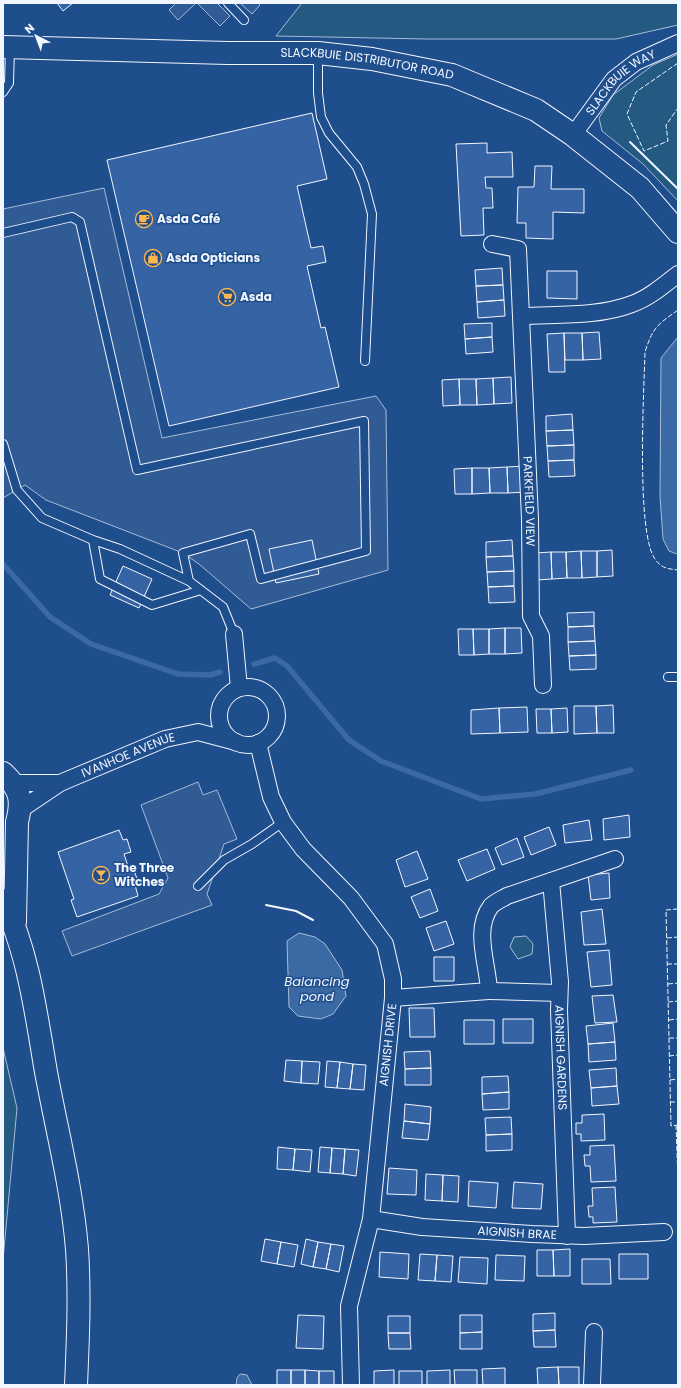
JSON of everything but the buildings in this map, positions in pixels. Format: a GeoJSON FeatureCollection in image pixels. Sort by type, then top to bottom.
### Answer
{"type":"FeatureCollection","features":[{"type":"Feature","properties":{"kind":"street","name":"SLACKBUIE WAY"},"geometry":{"type":"LineString","coordinates":[[573,135],[614,79],[636,62],[678,42]]}},
{"type":"Feature","properties":{"kind":"street","name":"SLACKBUIE DISTRIBUTOR ROAD"},"geometry":{"type":"LineString","coordinates":[[7,48],[228,53],[318,53],[372,59],[452,75],[536,110],[573,135],[640,188],[678,232]]}},
{"type":"Feature","properties":{"kind":"street","name":"PARKFIELD VIEW"},"geometry":{"type":"LineString","coordinates":[[492,244],[518,249],[530,519],[531,616],[541,636],[543,685]]}},
{"type":"Feature","properties":{"kind":"street"},"geometry":{"type":"LineString","coordinates":[[522,316],[611,310],[633,304],[654,292],[678,274]]}},
{"type":"Feature","properties":{"kind":"street"},"geometry":{"type":"LineString","coordinates":[[234,634],[239,688]]}},
{"type":"Feature","properties":{"kind":"street"},"geometry":{"type":"LineString","coordinates":[[239,688],[257,688],[272,698],[276,706],[278,715],[274,728],[266,739],[258,744],[243,745],[236,742],[222,730],[219,722],[219,712],[222,704],[226,697],[239,688]]}},
{"type":"Feature","properties":{"kind":"street"},"geometry":{"type":"LineString","coordinates":[[198,732],[222,704]]}},
{"type":"Feature","properties":{"kind":"street","name":"IVANHOE AVENUE"},"geometry":{"type":"LineString","coordinates":[[13,823],[60,783],[165,739],[198,732],[236,742]]}},
{"type":"Feature","properties":{"kind":"street","name":"AIGNISH DRIVE"},"geometry":{"type":"LineString","coordinates":[[258,744],[271,797],[283,822],[303,849],[351,898],[385,944],[393,979],[393,998],[371,1219],[349,1306],[351,1385]]}},
{"type":"Feature","properties":{"kind":"street"},"geometry":{"type":"LineString","coordinates":[[9,778],[20,796],[13,823],[15,925]]}},
{"type":"Feature","properties":{"kind":"street","name":"IVANHOE AVENUE"},"geometry":{"type":"LineString","coordinates":[[9,778],[60,783]]}},
{"type":"Feature","properties":{"kind":"street"},"geometry":{"type":"LineString","coordinates":[[489,990],[482,936],[484,919],[492,905],[507,896],[615,859]]}},
{"type":"Feature","properties":{"kind":"street","name":"AIGNISH GARDENS"},"geometry":{"type":"LineString","coordinates":[[551,881],[560,982],[559,993],[567,1236]]}},
{"type":"Feature","properties":{"kind":"street"},"geometry":{"type":"LineString","coordinates":[[3,900],[15,925],[28,972],[48,1084],[67,1175],[77,1248],[79,1308],[76,1385]]}},
{"type":"Feature","properties":{"kind":"street"},"geometry":{"type":"LineString","coordinates":[[393,998],[489,990],[559,993]]}},
{"type":"Feature","properties":{"kind":"street","name":"AIGNISH BRAE"},"geometry":{"type":"LineString","coordinates":[[371,1219],[422,1228],[567,1236],[664,1232]]}},
{"type":"Feature","properties":{"kind":"street"},"geometry":{"type":"LineString","coordinates":[[592,1385],[594,1332]]}},
{"type":"Feature","properties":{"kind":"lane"},"geometry":{"type":"LineString","coordinates":[[228,3],[244,20]]}},
{"type":"Feature","properties":{"kind":"lane"},"geometry":{"type":"LineString","coordinates":[[3,92],[9,83],[7,48]]}},
{"type":"Feature","properties":{"kind":"lane"},"geometry":{"type":"LineString","coordinates":[[318,53],[318,94],[321,117],[329,133],[357,168],[364,184],[372,214],[365,361]]}},
{"type":"Feature","properties":{"kind":"lane"},"geometry":{"type":"LineString","coordinates":[[3,233],[72,217],[80,222],[137,470],[364,421],[366,550],[261,579],[250,534],[183,553],[189,580]]}},
{"type":"Feature","properties":{"kind":"lane"},"geometry":{"type":"LineString","coordinates":[[3,444],[17,490],[42,518],[93,540],[120,549],[189,580],[222,607],[234,634]]}},
{"type":"Feature","properties":{"kind":"lane"},"geometry":{"type":"LineString","coordinates":[[93,540],[100,579],[152,605],[201,590]]}},
{"type":"Feature","properties":{"kind":"lane"},"geometry":{"type":"LineString","coordinates":[[668,677],[678,677]]}},
{"type":"Feature","properties":{"kind":"lane"},"geometry":{"type":"LineString","coordinates":[[198,886],[224,860],[252,844],[283,822]]}},
{"type":"Feature","properties":{"kind":"shaded area"},"geometry":{"type":"Polygon","coordinates":[[[176,3],[196,3],[178,20],[169,10],[176,3]]]}},
{"type":"Feature","properties":{"kind":"shaded area"},"geometry":{"type":"Polygon","coordinates":[[[197,3],[217,3],[230,16],[220,26],[197,3]]]}},
{"type":"Feature","properties":{"kind":"shaded area"},"geometry":{"type":"Polygon","coordinates":[[[240,3],[258,3],[260,5],[252,14],[240,3]]]}},
{"type":"Feature","properties":{"kind":"shaded area"},"geometry":{"type":"Polygon","coordinates":[[[302,3],[678,3],[678,25],[616,39],[426,39],[276,36],[302,3]]]}},
{"type":"Feature","properties":{"kind":"shaded area"},"geometry":{"type":"Polygon","coordinates":[[[678,54],[678,201],[643,164],[602,131],[599,118],[613,95],[653,65],[678,54]]]}},
{"type":"Feature","properties":{"kind":"shaded area"},"geometry":{"type":"Polygon","coordinates":[[[104,188],[162,438],[376,396],[386,410],[388,570],[251,609],[199,564],[183,553],[46,500],[25,485],[3,498],[3,209],[104,188]]]}},
{"type":"Feature","properties":{"kind":"shaded area"},"geometry":{"type":"Polygon","coordinates":[[[198,782],[203,795],[217,790],[237,839],[224,844],[207,894],[212,905],[72,956],[62,931],[159,894],[168,878],[141,805],[198,782]]]}},
{"type":"Feature","properties":{"kind":"shaded area"},"geometry":{"type":"Polygon","coordinates":[[[526,936],[533,944],[532,954],[518,959],[510,947],[514,937],[526,936]]]}},
{"type":"Feature","properties":{"kind":"shaded area"},"geometry":{"type":"Polygon","coordinates":[[[3,1048],[17,1108],[3,1260],[3,1048]]]}},
{"type":"Feature","properties":{"kind":"water"},"geometry":{"type":"Polygon","coordinates":[[[678,337],[677,554],[669,551],[663,539],[660,496],[661,358],[678,337]]]}},
{"type":"Feature","properties":{"kind":"water","name":"Balancing pond"},"geometry":{"type":"Polygon","coordinates":[[[299,933],[315,937],[325,944],[342,970],[346,996],[333,1014],[321,1019],[298,1016],[289,1007],[287,941],[299,933]]]}},
{"type":"Feature","properties":{"kind":"water"},"geometry":{"type":"Polygon","coordinates":[[[240,1374],[247,1375],[252,1385],[236,1385],[237,1378],[240,1374]]]}},
{"type":"Feature","properties":{"kind":"waterway"},"geometry":{"type":"LineString","coordinates":[[3,564],[50,617],[91,644],[178,674],[210,675],[220,672]]}},
{"type":"Feature","properties":{"kind":"waterway"},"geometry":{"type":"LineString","coordinates":[[254,664],[275,658],[287,666],[349,740],[381,761],[481,799],[535,794],[631,770]]}},
{"type":"Feature","properties":{"kind":"fence"},"geometry":{"type":"LineString","coordinates":[[678,63],[636,92],[627,114],[644,151],[668,141],[666,125],[678,108]]}},
{"type":"Feature","properties":{"kind":"fence"},"geometry":{"type":"LineString","coordinates":[[678,125],[678,140]]}},
{"type":"Feature","properties":{"kind":"fence"},"geometry":{"type":"LineString","coordinates":[[678,310],[660,323],[653,332],[645,352],[642,460],[645,521],[649,544],[655,559],[662,566],[678,570]]}},
{"type":"Feature","properties":{"kind":"fence"},"geometry":{"type":"LineString","coordinates":[[678,909],[666,910],[671,1126],[678,1125]]}},
{"type":"Feature","properties":{"kind":"fence"},"geometry":{"type":"LineString","coordinates":[[667,938],[678,937]]}},
{"type":"Feature","properties":{"kind":"fence"},"geometry":{"type":"LineString","coordinates":[[667,964],[678,964]]}},
{"type":"Feature","properties":{"kind":"fence"},"geometry":{"type":"LineString","coordinates":[[668,984],[678,983]]}},
{"type":"Feature","properties":{"kind":"fence"},"geometry":{"type":"LineString","coordinates":[[668,1002],[678,1001]]}},
{"type":"Feature","properties":{"kind":"fence"},"geometry":{"type":"LineString","coordinates":[[669,1020],[678,1019]]}},
{"type":"Feature","properties":{"kind":"fence"},"geometry":{"type":"LineString","coordinates":[[669,1038],[678,1038]]}},
{"type":"Feature","properties":{"kind":"fence"},"geometry":{"type":"LineString","coordinates":[[669,1056],[678,1055]]}},
{"type":"Feature","properties":{"kind":"fence"},"geometry":{"type":"LineString","coordinates":[[670,1080],[678,1079]]}},
{"type":"Feature","properties":{"kind":"fence"},"geometry":{"type":"LineString","coordinates":[[670,1102],[678,1102]]}},
{"type":"Feature","properties":{"kind":"fence"},"geometry":{"type":"LineString","coordinates":[[676,1125],[678,1180]]}},
{"type":"Feature","properties":{"kind":"wall"},"geometry":{"type":"LineString","coordinates":[[630,142],[678,189]]}},
{"type":"Feature","properties":{"kind":"wall"},"geometry":{"type":"LineString","coordinates":[[266,905],[296,911],[313,920]]}},
{"type":"Feature","properties":{"kind":"place","name":"Asda Café"},"geometry":{"type":"Point","coordinates":[144,219]}},
{"type":"Feature","properties":{"kind":"place","name":"Asda Opticians"},"geometry":{"type":"Point","coordinates":[153,258]}},
{"type":"Feature","properties":{"kind":"place","name":"Asda"},"geometry":{"type":"Point","coordinates":[227,297]}},
{"type":"Feature","properties":{"kind":"place","name":"The Three Witches"},"geometry":{"type":"Point","coordinates":[101,875]}}]}
